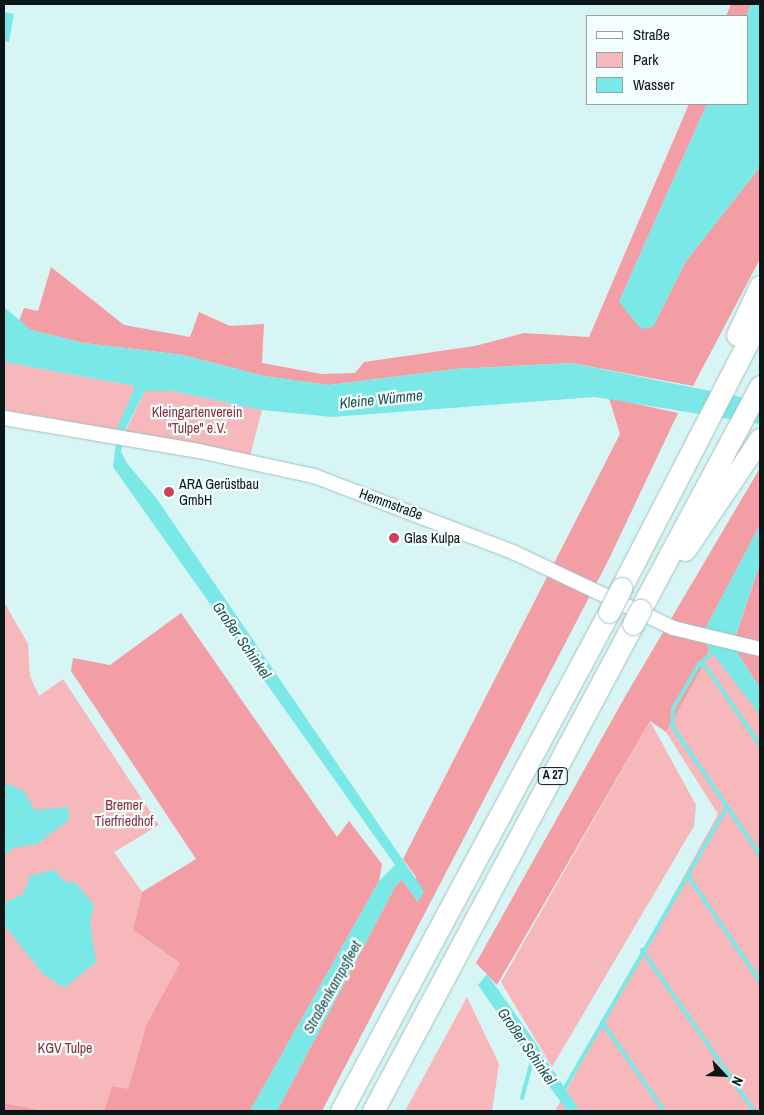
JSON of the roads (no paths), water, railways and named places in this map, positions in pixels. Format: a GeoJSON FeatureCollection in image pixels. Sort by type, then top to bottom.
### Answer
{"type":"FeatureCollection","features":[{"type":"Feature","properties":{"kind":"highway"},"geometry":{"type":"LineString","coordinates":[[731,360],[760,286]]}},
{"type":"Feature","properties":{"kind":"highway"},"geometry":{"type":"LineString","coordinates":[[731,360],[760,319]]}},
{"type":"Feature","properties":{"kind":"highway","name":"A 27"},"geometry":{"type":"LineString","coordinates":[[341,1111],[609,612],[687,458],[731,360]]}},
{"type":"Feature","properties":{"kind":"highway","name":"A 27"},"geometry":{"type":"LineString","coordinates":[[373,1111],[760,386]]}},
{"type":"Feature","properties":{"kind":"highway"},"geometry":{"type":"LineString","coordinates":[[642,609],[743,467],[760,439]]}},
{"type":"Feature","properties":{"kind":"street","name":"Hemmstraße"},"geometry":{"type":"LineString","coordinates":[[4,418],[120,438],[314,476],[468,534],[673,628],[705,638],[760,648]]}},
{"type":"Feature","properties":{"kind":"water"},"geometry":{"type":"Polygon","coordinates":[[[751,4],[760,4],[760,167],[686,261],[653,327],[641,329],[619,302],[707,105],[749,105],[749,15],[746,15],[751,4]]]}},
{"type":"Feature","properties":{"kind":"water"},"geometry":{"type":"Polygon","coordinates":[[[4,12],[14,14],[9,42],[4,41],[4,12]]]}},
{"type":"Feature","properties":{"kind":"water"},"geometry":{"type":"Polygon","coordinates":[[[4,307],[31,330],[84,343],[183,355],[264,376],[329,385],[456,369],[572,363],[760,401],[760,424],[595,397],[332,417],[262,410],[173,391],[145,391],[126,428],[121,451],[126,462],[157,499],[424,891],[418,902],[402,880],[396,885],[277,1111],[250,1111],[379,881],[395,865],[113,467],[118,426],[135,386],[4,362],[4,307]]]}},
{"type":"Feature","properties":{"kind":"water"},"geometry":{"type":"Polygon","coordinates":[[[760,525],[760,563],[735,638],[736,651],[760,688],[760,715],[706,645],[704,631],[760,525]]]}},
{"type":"Feature","properties":{"kind":"water"},"geometry":{"type":"Polygon","coordinates":[[[4,782],[25,792],[34,810],[69,807],[69,820],[37,844],[13,848],[4,857],[4,782]]]}},
{"type":"Feature","properties":{"kind":"water"},"geometry":{"type":"Polygon","coordinates":[[[54,870],[66,882],[75,882],[94,905],[90,922],[96,962],[64,988],[43,974],[4,925],[4,903],[23,894],[31,875],[54,870]]]}},
{"type":"Feature","properties":{"kind":"water","name":"Großer Schinkel"},"geometry":{"type":"Polygon","coordinates":[[[487,974],[531,1036],[580,1111],[567,1111],[478,985],[487,974]]]}},
{"type":"Feature","properties":{"kind":"waterway"},"geometry":{"type":"LineString","coordinates":[[699,664],[718,648]]}},
{"type":"Feature","properties":{"kind":"waterway"},"geometry":{"type":"LineString","coordinates":[[760,745],[706,667],[699,664],[673,709],[672,726],[760,855]]}},
{"type":"Feature","properties":{"kind":"waterway"},"geometry":{"type":"LineString","coordinates":[[563,1091],[727,807]]}},
{"type":"Feature","properties":{"kind":"waterway"},"geometry":{"type":"LineString","coordinates":[[688,876],[760,981]]}},
{"type":"Feature","properties":{"kind":"waterway"},"geometry":{"type":"LineString","coordinates":[[642,950],[754,1111]]}},
{"type":"Feature","properties":{"kind":"waterway"},"geometry":{"type":"LineString","coordinates":[[602,1022],[664,1111]]}},
{"type":"Feature","properties":{"kind":"waterway","name":"Großer Schinkel"},"geometry":{"type":"LineString","coordinates":[[522,1098],[533,1057]]}},
{"type":"Feature","properties":{"kind":"place","name":"ARA Gerüstbau GmbH"},"geometry":{"type":"Point","coordinates":[169,492]}},
{"type":"Feature","properties":{"kind":"place","name":"Glas Kulpa"},"geometry":{"type":"Point","coordinates":[394,538]}},
{"type":"Feature","properties":{"kind":"water label","name":"Kleine Wümme"},"geometry":{"type":"Point","coordinates":[381,399]}},
{"type":"Feature","properties":{"kind":"water label","name":"Straßenkampsfleet"},"geometry":{"type":"Point","coordinates":[332,987]}},
{"type":"Feature","properties":{"kind":"park label","name":"Kleingartenverein \"Tulpe\" e.V."},"geometry":{"type":"Point","coordinates":[197,420]}},
{"type":"Feature","properties":{"kind":"park label","name":"Bremer Tierfriedhof"},"geometry":{"type":"Point","coordinates":[124,814]}},
{"type":"Feature","properties":{"kind":"park label","name":"KGV Tulpe"},"geometry":{"type":"Point","coordinates":[65,1048]}}]}
